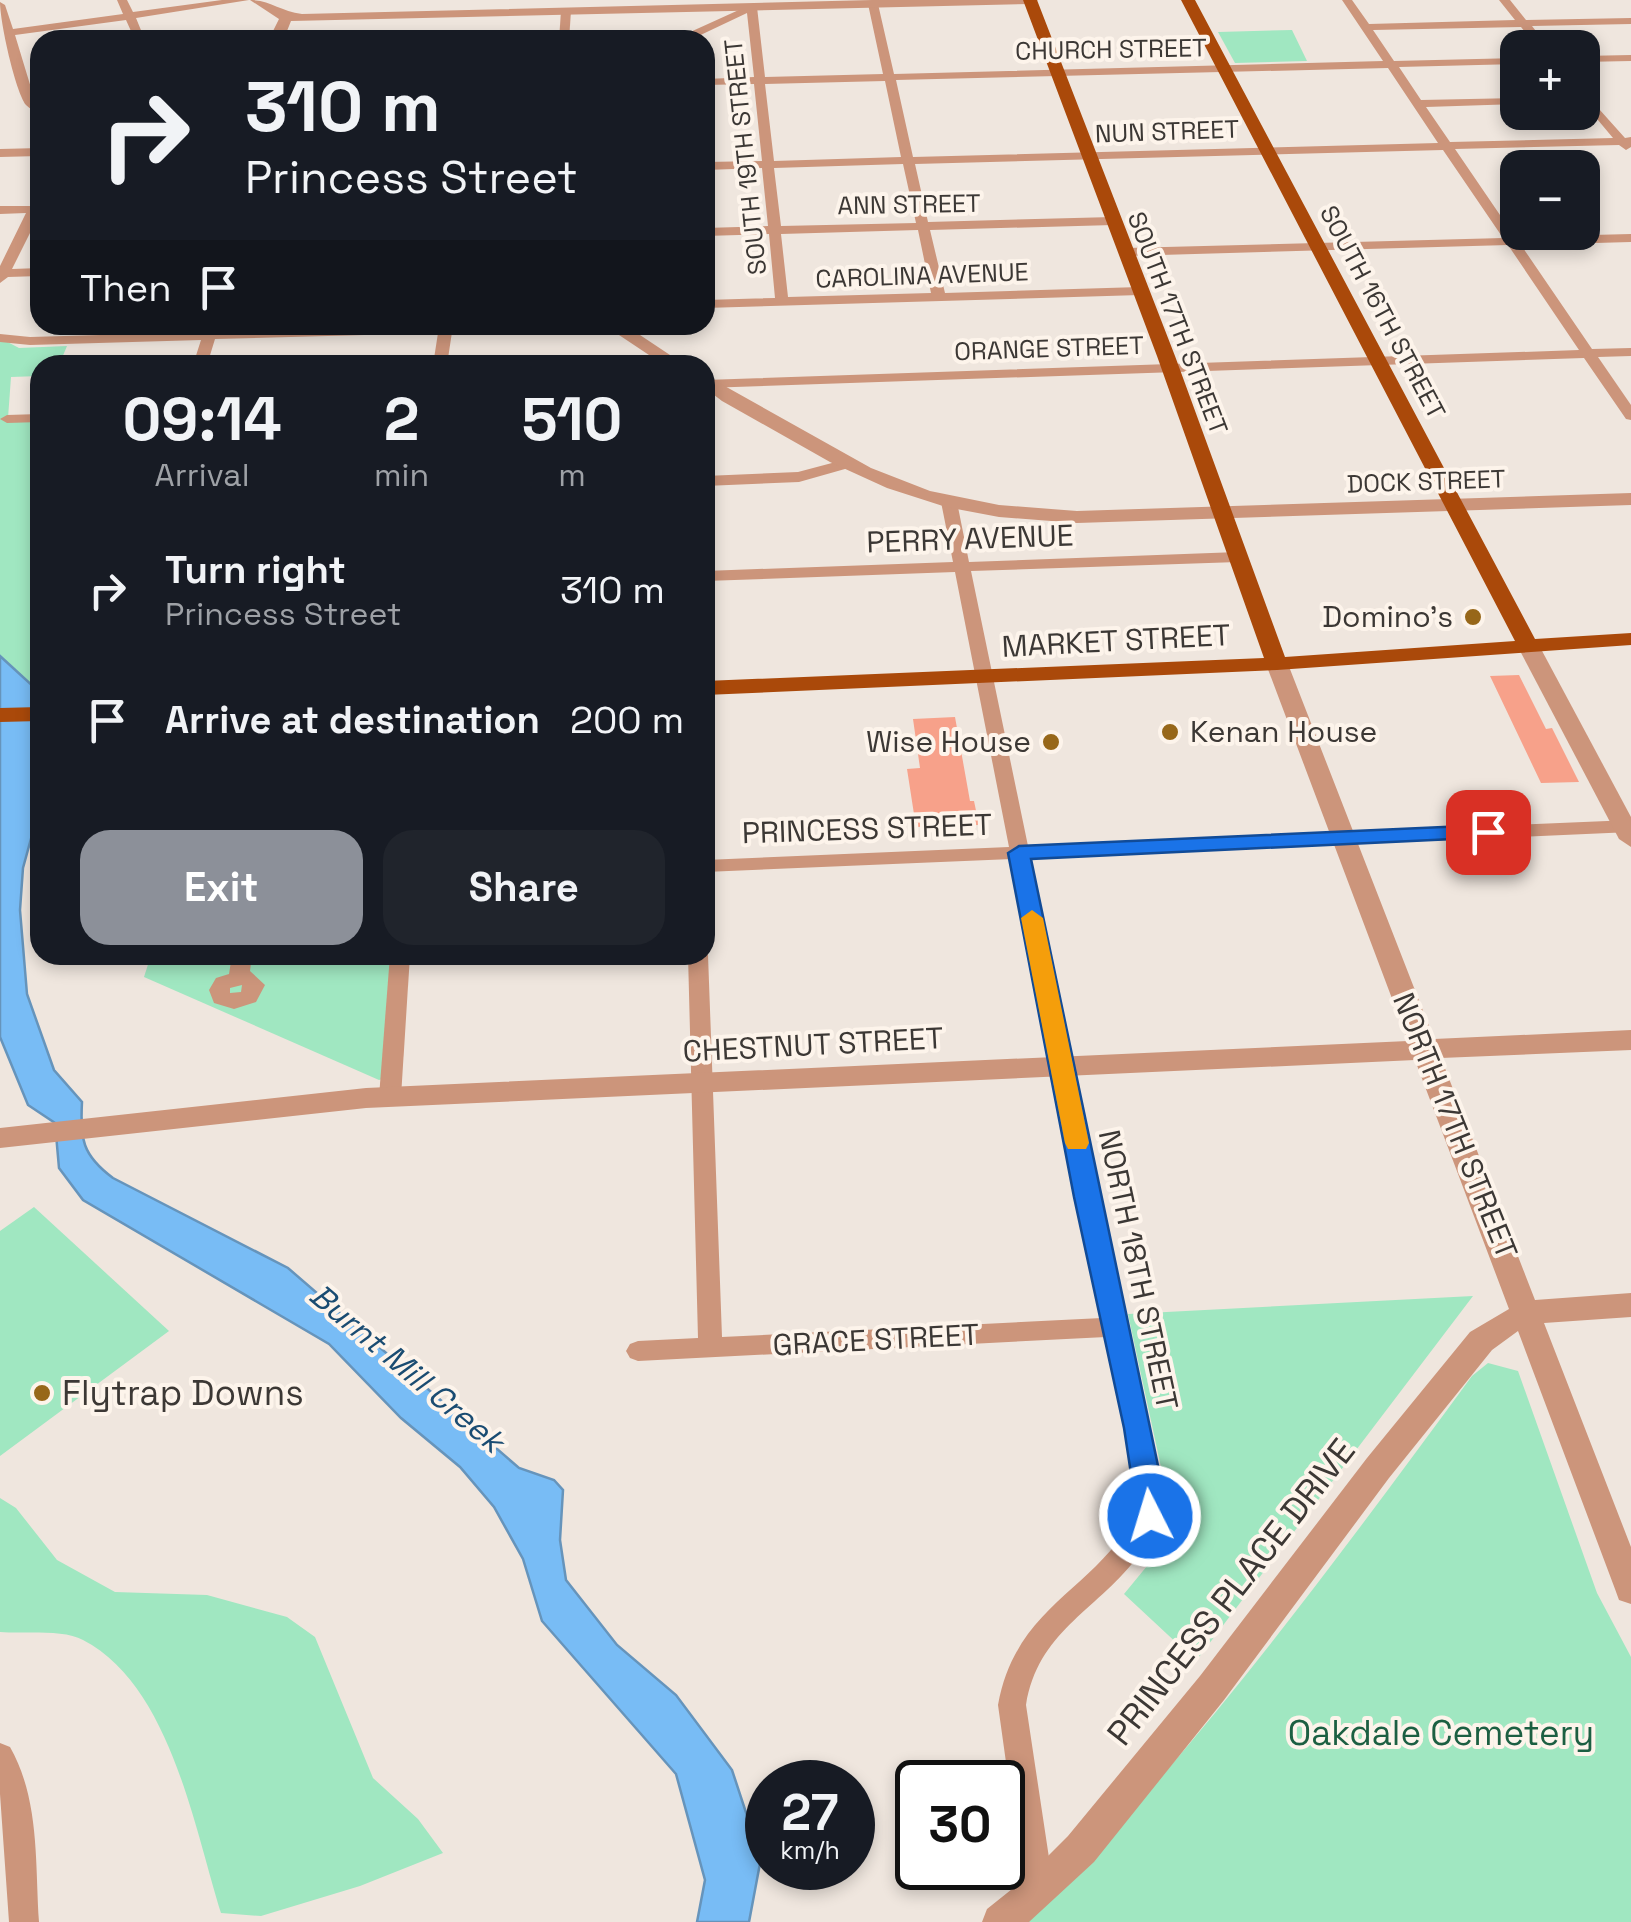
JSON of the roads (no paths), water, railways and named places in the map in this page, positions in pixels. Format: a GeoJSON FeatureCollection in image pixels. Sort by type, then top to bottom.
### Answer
{"type":"FeatureCollection","features":[{"type":"Feature","properties":{"kind":"main road","name":"SOUTH 17TH STREET"},"geometry":{"type":"LineString","coordinates":[[1030,0],[1277,664]]}},
{"type":"Feature","properties":{"kind":"main road","name":"SOUTH 16TH STREET"},"geometry":{"type":"LineString","coordinates":[[1188,0],[1530,649]]}},
{"type":"Feature","properties":{"kind":"main road","name":"MARKET STREET"},"geometry":{"type":"LineString","coordinates":[[715,688],[1277,664],[1631,640]]}},
{"type":"Feature","properties":{"kind":"main road","name":"MARKET STREET"},"geometry":{"type":"LineString","coordinates":[[1530,649],[1596,656],[1631,654]]}},
{"type":"Feature","properties":{"kind":"main road"},"geometry":{"type":"LineString","coordinates":[[0,715],[30,714]]}},
{"type":"Feature","properties":{"kind":"street"},"geometry":{"type":"LineString","coordinates":[[122,0],[135,30]]}},
{"type":"Feature","properties":{"kind":"street"},"geometry":{"type":"LineString","coordinates":[[30,30],[244,0]]}},
{"type":"Feature","properties":{"kind":"street"},"geometry":{"type":"LineString","coordinates":[[257,0],[268,11],[286,18],[728,4],[752,7],[1030,0]]}},
{"type":"Feature","properties":{"kind":"street"},"geometry":{"type":"LineString","coordinates":[[1347,0],[1500,224]]}},
{"type":"Feature","properties":{"kind":"street"},"geometry":{"type":"LineString","coordinates":[[1504,0],[1530,30]]}},
{"type":"Feature","properties":{"kind":"street"},"geometry":{"type":"LineString","coordinates":[[873,4],[939,297]]}},
{"type":"Feature","properties":{"kind":"street"},"geometry":{"type":"LineString","coordinates":[[0,5],[30,102]]}},
{"type":"Feature","properties":{"kind":"street"},"geometry":{"type":"LineString","coordinates":[[703,30],[752,7]]}},
{"type":"Feature","properties":{"kind":"street","name":"SOUTH 19TH STREET"},"geometry":{"type":"LineString","coordinates":[[752,7],[782,302]]}},
{"type":"Feature","properties":{"kind":"street"},"geometry":{"type":"LineString","coordinates":[[565,30],[566,12]]}},
{"type":"Feature","properties":{"kind":"street"},"geometry":{"type":"LineString","coordinates":[[280,30],[286,18]]}},
{"type":"Feature","properties":{"kind":"street"},"geometry":{"type":"LineString","coordinates":[[1365,27],[1631,21]]}},
{"type":"Feature","properties":{"kind":"street"},"geometry":{"type":"LineString","coordinates":[[9,33],[30,30]]}},
{"type":"Feature","properties":{"kind":"street"},"geometry":{"type":"LineString","coordinates":[[1600,59],[1631,58]]}},
{"type":"Feature","properties":{"kind":"street","name":"CHURCH STREET"},"geometry":{"type":"LineString","coordinates":[[715,82],[1500,61]]}},
{"type":"Feature","properties":{"kind":"street"},"geometry":{"type":"LineString","coordinates":[[1418,104],[1500,102]]}},
{"type":"Feature","properties":{"kind":"street"},"geometry":{"type":"LineString","coordinates":[[1600,114],[1628,144]]}},
{"type":"Feature","properties":{"kind":"street","name":"NUN STREET"},"geometry":{"type":"LineString","coordinates":[[715,166],[1628,144]]}},
{"type":"Feature","properties":{"kind":"street"},"geometry":{"type":"LineString","coordinates":[[0,154],[30,152]]}},
{"type":"Feature","properties":{"kind":"street"},"geometry":{"type":"LineString","coordinates":[[0,210],[30,206]]}},
{"type":"Feature","properties":{"kind":"street"},"geometry":{"type":"LineString","coordinates":[[1,275],[30,220]]}},
{"type":"Feature","properties":{"kind":"street","name":"ANN STREET"},"geometry":{"type":"LineString","coordinates":[[715,232],[1114,222]]}},
{"type":"Feature","properties":{"kind":"street"},"geometry":{"type":"LineString","coordinates":[[1600,239],[1631,238]]}},
{"type":"Feature","properties":{"kind":"street"},"geometry":{"type":"LineString","coordinates":[[1126,252],[1500,241]]}},
{"type":"Feature","properties":{"kind":"street"},"geometry":{"type":"LineString","coordinates":[[1518,250],[1631,416]]}},
{"type":"Feature","properties":{"kind":"street"},"geometry":{"type":"LineString","coordinates":[[1,275],[30,273]]}},
{"type":"Feature","properties":{"kind":"street","name":"CAROLINA AVENUE"},"geometry":{"type":"LineString","coordinates":[[715,304],[1140,291]]}},
{"type":"Feature","properties":{"kind":"street"},"geometry":{"type":"LineString","coordinates":[[0,338],[30,341],[129,335]]}},
{"type":"Feature","properties":{"kind":"street"},"geometry":{"type":"LineString","coordinates":[[629,335],[660,355]]}},
{"type":"Feature","properties":{"kind":"street","name":"ORANGE STREET"},"geometry":{"type":"LineString","coordinates":[[715,382],[1631,352]]}},
{"type":"Feature","properties":{"kind":"street","name":"DOCK STREET"},"geometry":{"type":"LineString","coordinates":[[715,388],[885,482],[949,502],[1018,513],[1077,517],[1222,514],[1631,498]]}},
{"type":"Feature","properties":{"kind":"street"},"geometry":{"type":"LineString","coordinates":[[8,419],[30,418]]}},
{"type":"Feature","properties":{"kind":"street"},"geometry":{"type":"LineString","coordinates":[[715,481],[800,477],[847,464]]}},
{"type":"Feature","properties":{"kind":"street","name":"NORTH 18TH STREET"},"geometry":{"type":"LineString","coordinates":[[949,502],[1152,1504],[1142,1532],[1030,1650],[1014,1680],[1012,1705],[1040,1892]]}},
{"type":"Feature","properties":{"kind":"street","name":"PERRY AVENUE"},"geometry":{"type":"LineString","coordinates":[[715,576],[1238,557]]}},
{"type":"Feature","properties":{"kind":"street"},"geometry":{"type":"LineString","coordinates":[[1530,649],[1629,830]]}},
{"type":"Feature","properties":{"kind":"street","name":"NORTH 17TH STREET"},"geometry":{"type":"LineString","coordinates":[[1277,664],[1631,1589]]}},
{"type":"Feature","properties":{"kind":"street","name":"PRINCESS STREET"},"geometry":{"type":"LineString","coordinates":[[715,866],[1344,838],[1629,830]]}},
{"type":"Feature","properties":{"kind":"street"},"geometry":{"type":"LineString","coordinates":[[390,1097],[399,965]]}},
{"type":"Feature","properties":{"kind":"street"},"geometry":{"type":"LineString","coordinates":[[698,965],[710,1349]]}},
{"type":"Feature","properties":{"kind":"street","name":"CHESTNUT STREET"},"geometry":{"type":"LineString","coordinates":[[0,1138],[390,1097],[1631,1040]]}},
{"type":"Feature","properties":{"kind":"street"},"geometry":{"type":"LineString","coordinates":[[1525,1314],[1631,1305]]}},
{"type":"Feature","properties":{"kind":"street","name":"PRINCESS PLACE DRIVE"},"geometry":{"type":"LineString","coordinates":[[1000,1922],[1040,1892],[1081,1849],[1212,1688],[1466,1357],[1494,1328],[1525,1314]]}},
{"type":"Feature","properties":{"kind":"street","name":"GRACE STREET"},"geometry":{"type":"LineString","coordinates":[[638,1350],[1115,1327]]}},
{"type":"Feature","properties":{"kind":"street"},"geometry":{"type":"LineString","coordinates":[[0,1757],[10,1775],[14,1798],[24,1922]]}},
{"type":"Feature","properties":{"kind":"water"},"geometry":{"type":"Polygon","coordinates":[[[0,656],[30,683],[30,842],[23,868],[20,910],[27,994],[54,1070],[82,1102],[83,1136],[89,1154],[113,1178],[288,1268],[519,1468],[554,1480],[563,1490],[560,1540],[566,1580],[617,1645],[676,1695],[732,1770],[745,1809],[745,1890],[755,1890],[749,1922],[697,1922],[705,1880],[676,1774],[542,1621],[523,1559],[494,1507],[460,1467],[401,1418],[329,1344],[83,1200],[59,1168],[55,1123],[28,1105],[0,1037],[0,656]]]}},
{"type":"Feature","properties":{"kind":"place","name":"Domino's"},"geometry":{"type":"Point","coordinates":[1473,617]}},
{"type":"Feature","properties":{"kind":"place","name":"Kenan House"},"geometry":{"type":"Point","coordinates":[1170,732]}},
{"type":"Feature","properties":{"kind":"place","name":"Wise House"},"geometry":{"type":"Point","coordinates":[1051,742]}},
{"type":"Feature","properties":{"kind":"place","name":"Flytrap Downs"},"geometry":{"type":"Point","coordinates":[42,1393]}},
{"type":"Feature","properties":{"kind":"water label","name":"Burnt Mill Creek"},"geometry":{"type":"Point","coordinates":[407,1368]}},
{"type":"Feature","properties":{"kind":"park label","name":"Oakdale Cemetery"},"geometry":{"type":"Point","coordinates":[1441,1733]}}]}
